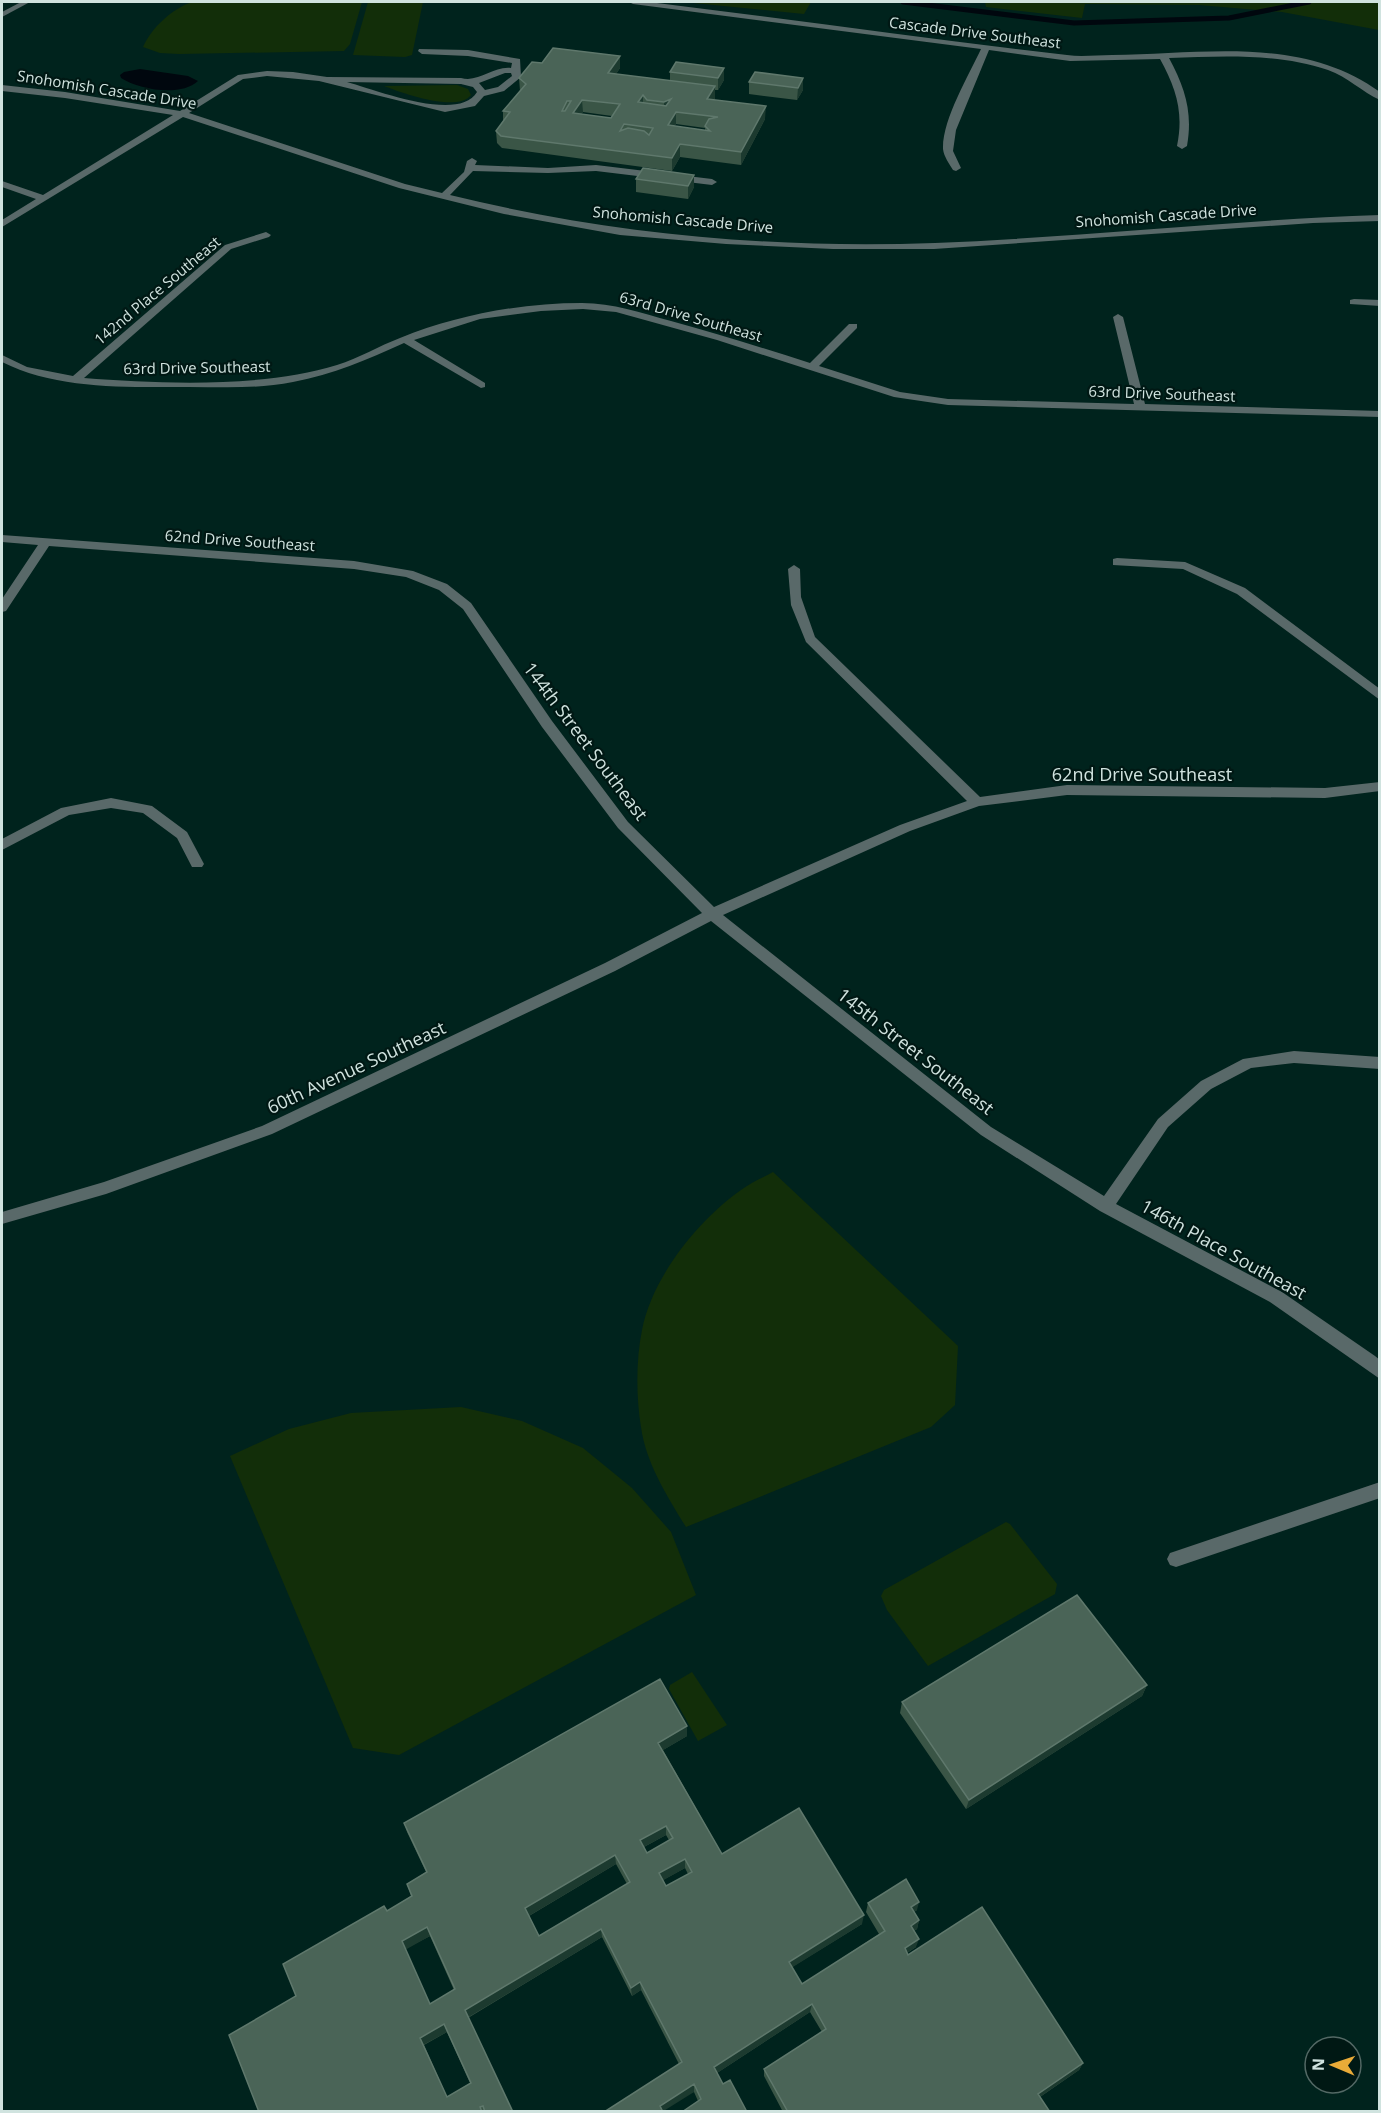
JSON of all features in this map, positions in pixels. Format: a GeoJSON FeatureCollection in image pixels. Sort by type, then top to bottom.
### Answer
{"type":"FeatureCollection","features":[{"type":"Feature","properties":{"kind":"street"},"geometry":{"type":"LineString","coordinates":[[2,15],[26,2]]}},
{"type":"Feature","properties":{"kind":"street","name":"Cascade Drive Southeast"},"geometry":{"type":"LineString","coordinates":[[633,2],[1070,58],[1209,53],[1257,54],[1314,63],[1349,76],[1380,97]]}},
{"type":"Feature","properties":{"kind":"street"},"geometry":{"type":"LineString","coordinates":[[956,168],[947,150],[949,139],[962,96],[986,48]]}},
{"type":"Feature","properties":{"kind":"street"},"geometry":{"type":"LineString","coordinates":[[422,51],[468,53],[517,60],[518,76],[501,89],[481,94]]}},
{"type":"Feature","properties":{"kind":"street"},"geometry":{"type":"LineString","coordinates":[[1163,56],[1181,89],[1187,123],[1182,146]]}},
{"type":"Feature","properties":{"kind":"street"},"geometry":{"type":"LineString","coordinates":[[471,83],[504,70],[516,71]]}},
{"type":"Feature","properties":{"kind":"street"},"geometry":{"type":"LineString","coordinates":[[2,224],[241,77],[262,73],[291,73],[330,79],[445,109],[467,106],[478,99],[481,94],[480,88],[471,83],[330,79]]}},
{"type":"Feature","properties":{"kind":"street","name":"Snohomish Cascade Drive"},"geometry":{"type":"LineString","coordinates":[[2,88],[65,95],[183,114],[402,186],[504,211],[620,232],[726,241],[833,246],[934,246],[1313,220],[1380,218]]}},
{"type":"Feature","properties":{"kind":"street"},"geometry":{"type":"LineString","coordinates":[[444,196],[468,173],[471,165],[534,172],[596,168],[712,182]]}},
{"type":"Feature","properties":{"kind":"street"},"geometry":{"type":"LineString","coordinates":[[2,184],[42,198]]}},
{"type":"Feature","properties":{"kind":"street","name":"142nd Place Southeast"},"geometry":{"type":"LineString","coordinates":[[75,380],[228,247],[266,235]]}},
{"type":"Feature","properties":{"kind":"street"},"geometry":{"type":"LineString","coordinates":[[1354,303],[1380,303]]}},
{"type":"Feature","properties":{"kind":"street","name":"63rd Drive Southeast"},"geometry":{"type":"LineString","coordinates":[[2,358],[24,369],[75,380],[124,384],[254,384],[292,379],[342,367],[405,339],[479,316],[541,308],[583,306],[617,309],[898,395],[948,402],[1380,414]]}},
{"type":"Feature","properties":{"kind":"street"},"geometry":{"type":"LineString","coordinates":[[1118,318],[1140,407]]}},
{"type":"Feature","properties":{"kind":"street"},"geometry":{"type":"LineString","coordinates":[[812,367],[853,326]]}},
{"type":"Feature","properties":{"kind":"street"},"geometry":{"type":"LineString","coordinates":[[405,339],[481,385]]}},
{"type":"Feature","properties":{"kind":"street","name":"62nd Drive Southeast"},"geometry":{"type":"LineString","coordinates":[[2,539],[354,565],[417,578],[443,587],[467,606]]}},
{"type":"Feature","properties":{"kind":"street"},"geometry":{"type":"LineString","coordinates":[[2,608],[22,573],[46,542]]}},
{"type":"Feature","properties":{"kind":"street"},"geometry":{"type":"LineString","coordinates":[[1117,562],[1185,566],[1241,591],[1380,696]]}},
{"type":"Feature","properties":{"kind":"street"},"geometry":{"type":"LineString","coordinates":[[794,569],[792,587],[796,609],[810,639],[977,802]]}},
{"type":"Feature","properties":{"kind":"street","name":"144th Street Southeast"},"geometry":{"type":"LineString","coordinates":[[467,606],[547,723],[623,825],[712,914]]}},
{"type":"Feature","properties":{"kind":"street","name":"62nd Drive Southeast"},"geometry":{"type":"LineString","coordinates":[[712,914],[905,828],[977,802],[1067,790],[1325,793],[1380,786]]}},
{"type":"Feature","properties":{"kind":"street"},"geometry":{"type":"LineString","coordinates":[[2,844],[66,811],[111,803],[147,809],[182,835],[197,864]]}},
{"type":"Feature","properties":{"kind":"street","name":"145th Street Southeast"},"geometry":{"type":"LineString","coordinates":[[712,914],[986,1131],[1106,1206]]}},
{"type":"Feature","properties":{"kind":"street","name":"60th Avenue Southeast"},"geometry":{"type":"LineString","coordinates":[[2,1218],[106,1188],[267,1130],[610,967],[712,914]]}},
{"type":"Feature","properties":{"kind":"street"},"geometry":{"type":"LineString","coordinates":[[1106,1206],[1163,1123],[1206,1085],[1237,1068],[1248,1063],[1294,1057],[1380,1063]]}},
{"type":"Feature","properties":{"kind":"street","name":"146th Place Southeast"},"geometry":{"type":"LineString","coordinates":[[1106,1206],[1276,1297],[1369,1361],[1380,1372]]}},
{"type":"Feature","properties":{"kind":"street"},"geometry":{"type":"LineString","coordinates":[[1176,1559],[1380,1490]]}},
{"type":"Feature","properties":{"kind":"green space"},"geometry":{"type":"Polygon","coordinates":[[[192,2],[362,2],[350,44],[344,51],[179,54],[160,53],[143,47],[163,20],[177,9],[192,2]]]}},
{"type":"Feature","properties":{"kind":"green space"},"geometry":{"type":"Polygon","coordinates":[[[368,2],[423,2],[412,55],[405,57],[353,55],[368,2]]]}},
{"type":"Feature","properties":{"kind":"green space"},"geometry":{"type":"Polygon","coordinates":[[[683,2],[811,2],[804,14],[683,2]]]}},
{"type":"Feature","properties":{"kind":"green space"},"geometry":{"type":"Polygon","coordinates":[[[985,2],[1379,2],[1379,30],[1282,12],[1199,5],[1085,4],[1082,18],[986,7],[985,2]]]}},
{"type":"Feature","properties":{"kind":"green space"},"geometry":{"type":"Polygon","coordinates":[[[457,85],[468,89],[471,95],[464,100],[442,102],[416,97],[384,86],[457,85]]]}},
{"type":"Feature","properties":{"kind":"green space"},"geometry":{"type":"Polygon","coordinates":[[[773,1172],[958,1346],[955,1405],[931,1427],[686,1527],[658,1479],[644,1440],[639,1415],[638,1391],[642,1330],[647,1310],[666,1271],[693,1234],[708,1218],[748,1185],[773,1172]]]}},
{"type":"Feature","properties":{"kind":"green space"},"geometry":{"type":"Polygon","coordinates":[[[461,1407],[522,1421],[583,1448],[632,1488],[671,1532],[696,1595],[399,1755],[353,1748],[230,1456],[289,1429],[351,1413],[461,1407]]]}},
{"type":"Feature","properties":{"kind":"green space"},"geometry":{"type":"Polygon","coordinates":[[[1006,1522],[1010,1524],[1057,1584],[1055,1594],[928,1666],[887,1610],[881,1596],[884,1590],[1006,1522]]]}},
{"type":"Feature","properties":{"kind":"green space"},"geometry":{"type":"Polygon","coordinates":[[[692,1672],[727,1725],[698,1741],[669,1689],[670,1685],[692,1672]]]}},
{"type":"Feature","properties":{"kind":"shaded area"},"geometry":{"type":"Polygon","coordinates":[[[140,69],[188,76],[198,81],[181,89],[160,90],[139,86],[121,78],[120,75],[124,72],[140,69]]]}},
{"type":"Feature","properties":{"kind":"building"},"geometry":{"type":"Polygon","coordinates":[[[553,48],[620,56],[608,73],[715,86],[707,99],[766,106],[741,152],[680,144],[672,158],[501,136],[496,131],[510,112],[503,111],[526,84],[519,78],[532,62],[542,63],[553,48]],[[643,95],[638,102],[666,106],[671,99],[664,102],[647,100],[643,95]],[[582,100],[573,113],[611,118],[620,104],[582,100]],[[567,101],[562,111],[565,111],[571,101],[567,101]],[[676,112],[668,125],[710,131],[705,126],[709,119],[718,117],[676,112]],[[624,124],[620,131],[628,128],[644,131],[649,135],[653,128],[624,124]]]}},
{"type":"Feature","properties":{"kind":"building"},"geometry":{"type":"Polygon","coordinates":[[[676,62],[724,68],[718,78],[670,72],[676,62]]]}},
{"type":"Feature","properties":{"kind":"building"},"geometry":{"type":"Polygon","coordinates":[[[755,72],[803,78],[798,88],[749,82],[755,72]]]}},
{"type":"Feature","properties":{"kind":"building"},"geometry":{"type":"Polygon","coordinates":[[[643,168],[694,175],[688,186],[636,179],[643,168]]]}},
{"type":"Feature","properties":{"kind":"building"},"geometry":{"type":"Polygon","coordinates":[[[1077,1595],[1147,1685],[969,1800],[902,1702],[1077,1595]]]}},
{"type":"Feature","properties":{"kind":"building"},"geometry":{"type":"Polygon","coordinates":[[[660,1679],[687,1726],[658,1743],[722,1854],[799,1808],[864,1915],[789,1962],[802,1984],[885,1931],[868,1903],[906,1879],[919,1902],[911,1907],[919,1920],[911,1926],[919,1939],[905,1948],[908,1955],[982,1907],[1083,2063],[1038,2094],[1050,2112],[788,2112],[764,2069],[826,2029],[812,2004],[714,2067],[723,2084],[730,2080],[747,2112],[682,2112],[701,2099],[694,2084],[660,2106],[663,2112],[604,2112],[682,2062],[640,1982],[631,1988],[601,1929],[465,2010],[513,2112],[485,2112],[483,2106],[480,2107],[482,2112],[259,2112],[229,2035],[296,1996],[283,1964],[384,1906],[387,1911],[412,1896],[407,1884],[427,1872],[404,1823],[660,1679]],[[666,1826],[640,1840],[647,1853],[673,1838],[666,1826]],[[615,1855],[525,1908],[539,1936],[630,1882],[615,1855]],[[685,1859],[659,1873],[666,1886],[692,1872],[685,1859]],[[427,1927],[402,1941],[430,2004],[455,1989],[427,1927]],[[444,2024],[420,2038],[447,2097],[471,2083],[444,2024]]]}},
{"type":"Feature","properties":{"kind":"waterway"},"geometry":{"type":"LineString","coordinates":[[903,2],[1074,23],[1229,18],[1309,2]]}}]}
